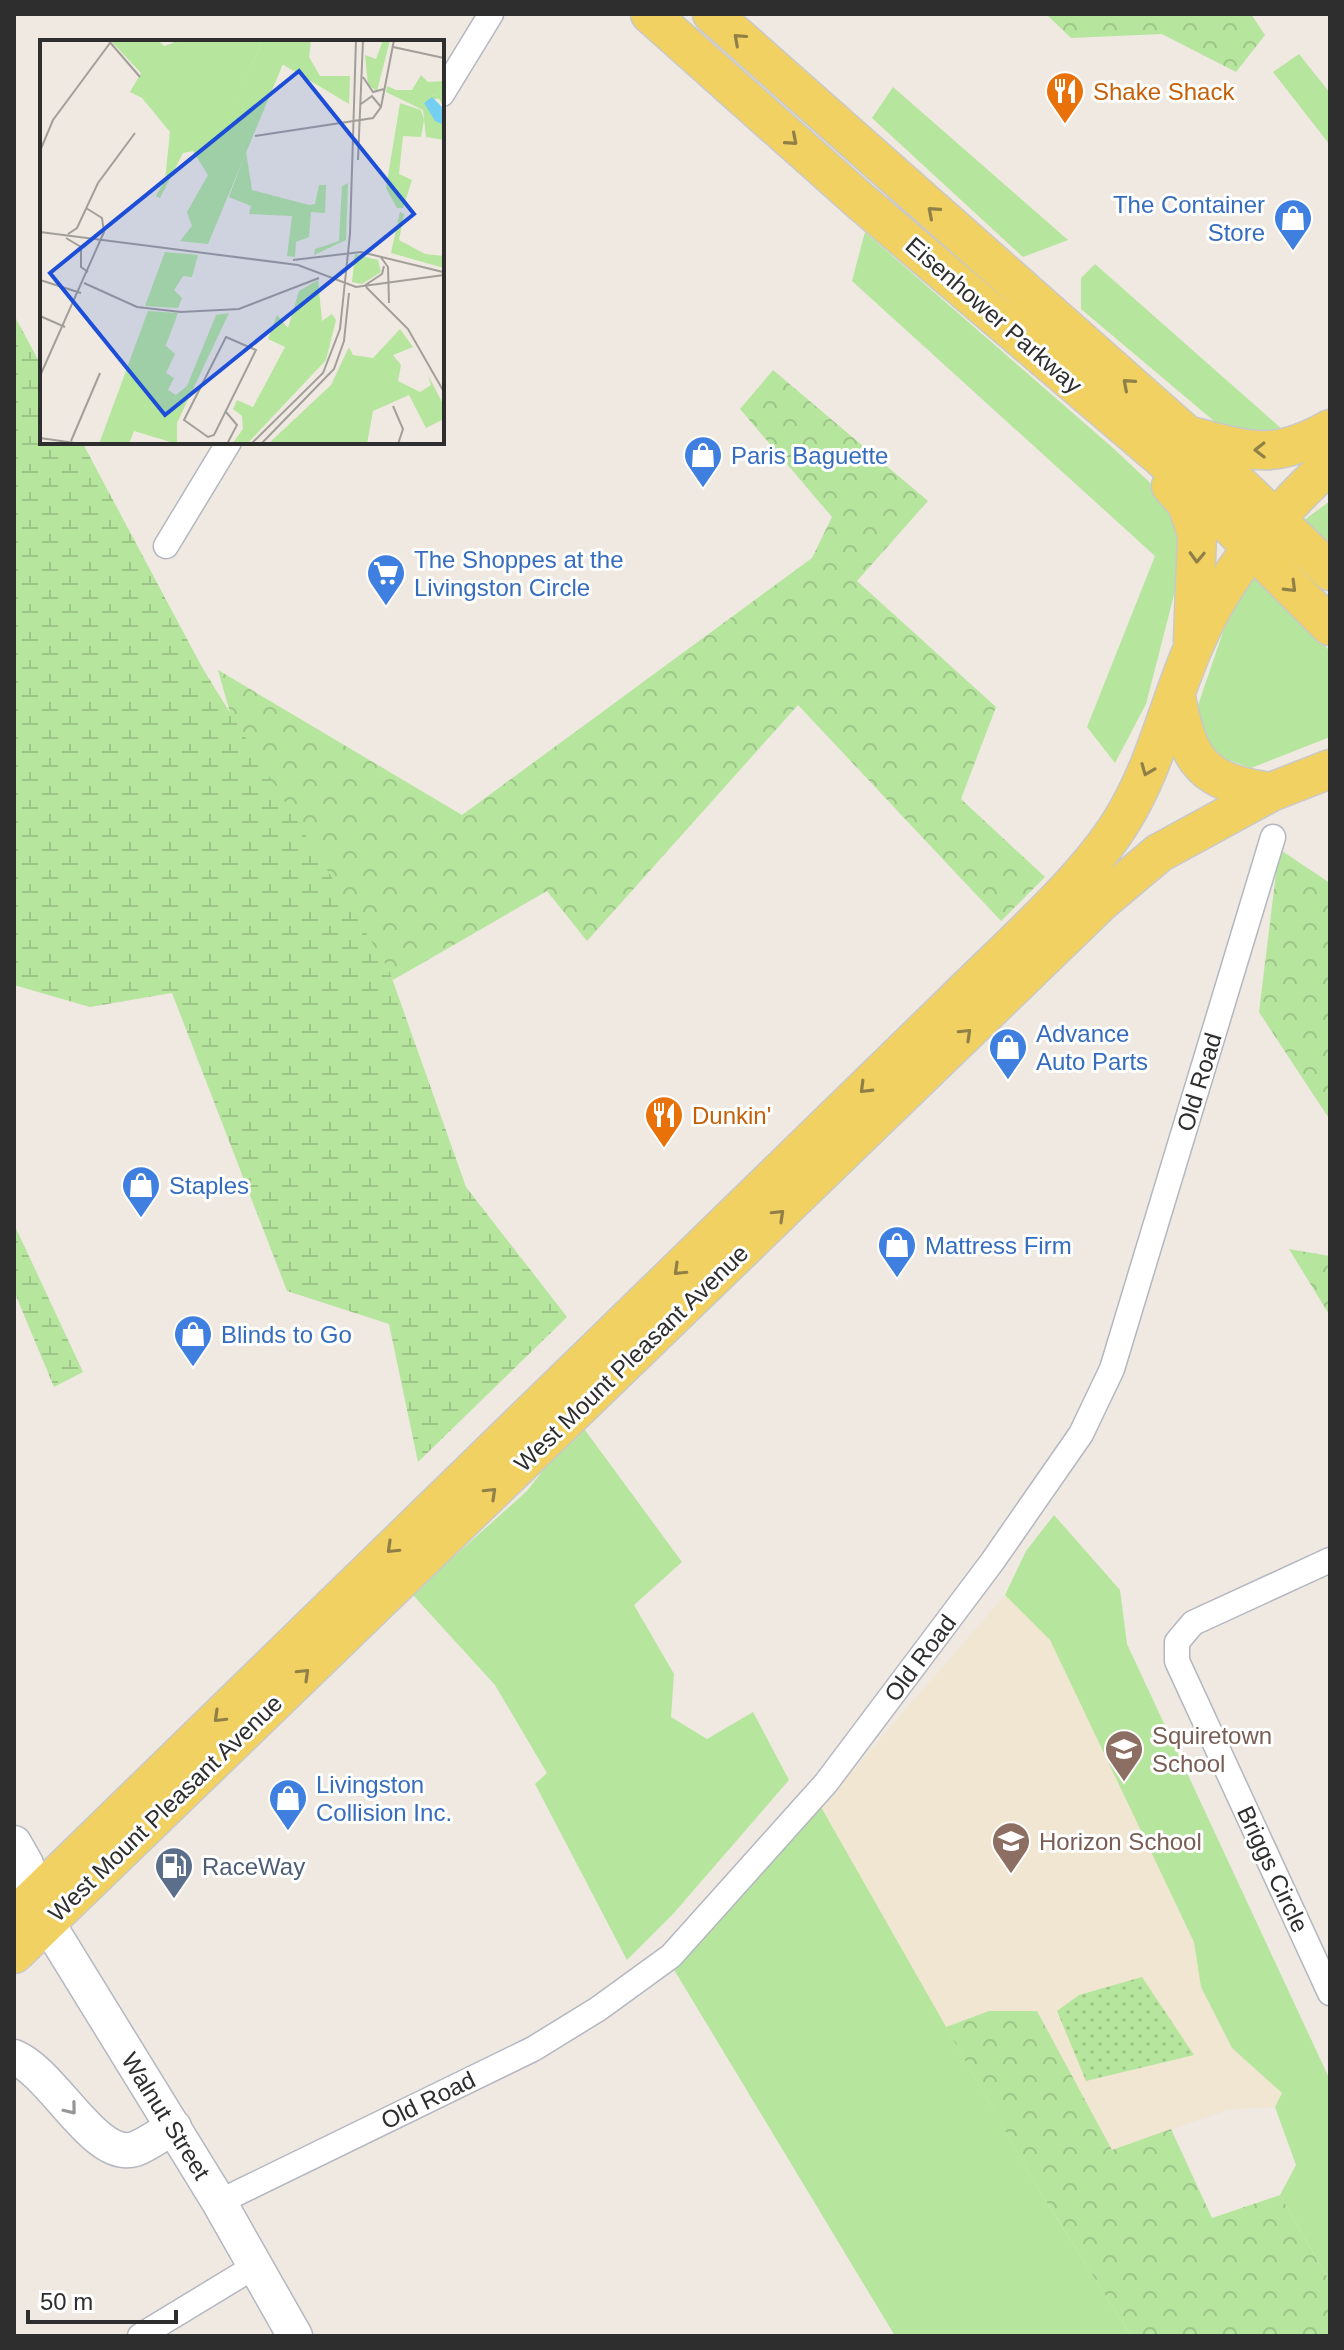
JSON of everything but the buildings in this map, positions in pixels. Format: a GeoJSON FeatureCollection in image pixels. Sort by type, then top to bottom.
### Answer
{"type":"FeatureCollection","features":[{"type":"Feature","properties":{"kind":"main road","name":"Eisenhower Parkway"},"geometry":{"type":"LineString","coordinates":[[650,14],[859,200],[1176,447],[1278,517],[1330,571]]}},
{"type":"Feature","properties":{"kind":"main road","name":"Eisenhower Parkway"},"geometry":{"type":"LineString","coordinates":[[712,14],[1176,447],[1252,549],[1330,626]]}},
{"type":"Feature","properties":{"kind":"main road"},"geometry":{"type":"LineString","coordinates":[[1193,647],[1197,535],[1187,504],[1172,486],[1176,447],[1268,451],[1287,448],[1330,429]]}},
{"type":"Feature","properties":{"kind":"main road"},"geometry":{"type":"LineString","coordinates":[[1193,647],[1230,578],[1278,517],[1330,464]]}},
{"type":"Feature","properties":{"kind":"main road","name":"West Mount Pleasant Avenue"},"geometry":{"type":"LineString","coordinates":[[14,1954],[27,1905],[1030,925],[1100,851],[1120,824],[1140,787],[1193,647]]}},
{"type":"Feature","properties":{"kind":"main road"},"geometry":{"type":"LineString","coordinates":[[1176,697],[1184,739],[1196,759],[1236,788],[1278,790],[1330,785]]}},
{"type":"Feature","properties":{"kind":"main road","name":"West Mount Pleasant Avenue"},"geometry":{"type":"LineString","coordinates":[[27,1905],[1102,901],[1159,853],[1278,790],[1330,769]]}},
{"type":"Feature","properties":{"kind":"street"},"geometry":{"type":"LineString","coordinates":[[444,91],[491,14]]}},
{"type":"Feature","properties":{"kind":"street"},"geometry":{"type":"LineString","coordinates":[[166,546],[228,444]]}},
{"type":"Feature","properties":{"kind":"street","name":"Old Road"},"geometry":{"type":"LineString","coordinates":[[219,2202],[533,2049],[598,2009],[671,1956],[826,1783],[992,1562],[1081,1434],[1112,1369],[1273,837]]}},
{"type":"Feature","properties":{"kind":"street","name":"Briggs Circle"},"geometry":{"type":"LineString","coordinates":[[1330,1560],[1193,1623],[1177,1642],[1177,1661],[1330,1993]]}},
{"type":"Feature","properties":{"kind":"street","name":"Walnut Street"},"geometry":{"type":"LineString","coordinates":[[14,1843],[26,1864],[27,1905],[174,2127],[257,2265],[295,2336]]}},
{"type":"Feature","properties":{"kind":"street"},"geometry":{"type":"LineString","coordinates":[[14,2057],[45,2077],[89,2132],[112,2147],[133,2150],[174,2127]]}},
{"type":"Feature","properties":{"kind":"street"},"geometry":{"type":"LineString","coordinates":[[140,2336],[257,2265]]}},
{"type":"Feature","properties":{"kind":"shaded area","name":"Horizon School"},"geometry":{"type":"Polygon","coordinates":[[[1005,1595],[1050,1640],[1194,1942],[1201,1987],[1232,2048],[1282,2093],[1275,2107],[1230,2109],[1112,2150],[1037,2011],[989,2011],[946,2027],[821,1807],[1005,1595]]]}},
{"type":"Feature","properties":{"kind":"green space"},"geometry":{"type":"Polygon","coordinates":[[[1046,14],[1251,14],[1265,35],[1236,72],[1162,34],[1071,38],[1046,14]]]}},
{"type":"Feature","properties":{"kind":"green space"},"geometry":{"type":"Polygon","coordinates":[[[1299,54],[1330,93],[1330,145],[1273,72],[1299,54]]]}},
{"type":"Feature","properties":{"kind":"green space"},"geometry":{"type":"Polygon","coordinates":[[[893,87],[1068,240],[1023,257],[872,118],[893,87]]]}},
{"type":"Feature","properties":{"kind":"green space"},"geometry":{"type":"Polygon","coordinates":[[[865,232],[1113,448],[1179,510],[1185,552],[1146,704],[1115,763],[1087,727],[1155,556],[852,281],[865,232]]]}},
{"type":"Feature","properties":{"kind":"green space"},"geometry":{"type":"Polygon","coordinates":[[[1095,264],[1292,438],[1227,432],[1081,309],[1081,278],[1095,264]]]}},
{"type":"Feature","properties":{"kind":"green space"},"geometry":{"type":"Polygon","coordinates":[[[14,315],[40,363],[40,444],[83,444],[203,669],[389,970],[466,1187],[567,1317],[418,1462],[389,1324],[287,1291],[172,993],[90,1007],[14,985],[14,315]]]}},
{"type":"Feature","properties":{"kind":"green space"},"geometry":{"type":"Polygon","coordinates":[[[773,370],[928,501],[857,581],[996,707],[961,799],[1045,877],[1001,921],[798,705],[587,941],[547,891],[393,980],[231,716],[218,670],[462,815],[812,558],[832,517],[740,409],[773,370]]]}},
{"type":"Feature","properties":{"kind":"green space"},"geometry":{"type":"Polygon","coordinates":[[[1330,501],[1330,547],[1303,521],[1330,501]]]}},
{"type":"Feature","properties":{"kind":"green space"},"geometry":{"type":"Polygon","coordinates":[[[1254,574],[1330,651],[1330,737],[1251,768],[1211,754],[1196,711],[1224,629],[1254,574]]]}},
{"type":"Feature","properties":{"kind":"green space"},"geometry":{"type":"Polygon","coordinates":[[[1279,849],[1330,883],[1330,1120],[1259,1012],[1279,849]]]}},
{"type":"Feature","properties":{"kind":"green space"},"geometry":{"type":"Polygon","coordinates":[[[14,1224],[83,1372],[54,1387],[14,1291],[14,1224]]]}},
{"type":"Feature","properties":{"kind":"green space"},"geometry":{"type":"Polygon","coordinates":[[[1289,1249],[1330,1256],[1330,1316],[1289,1249]]]}},
{"type":"Feature","properties":{"kind":"green space"},"geometry":{"type":"Polygon","coordinates":[[[582,1426],[682,1562],[634,1605],[674,1674],[671,1717],[707,1739],[753,1712],[789,1780],[673,1914],[627,1960],[535,1784],[547,1773],[495,1685],[412,1594],[527,1491],[561,1447],[582,1426]]]}},
{"type":"Feature","properties":{"kind":"green space"},"geometry":{"type":"Polygon","coordinates":[[[1054,1515],[1120,1590],[1127,1644],[1330,2080],[1330,2282],[1280,2195],[1296,2165],[1275,2107],[1282,2093],[1232,2048],[1201,1987],[1194,1942],[1050,1640],[1005,1595],[1026,1551],[1054,1515]]]}},
{"type":"Feature","properties":{"kind":"green space"},"geometry":{"type":"Polygon","coordinates":[[[821,1807],[1036,2185],[1131,2336],[895,2336],[673,1968],[821,1807]]]}},
{"type":"Feature","properties":{"kind":"green space"},"geometry":{"type":"Polygon","coordinates":[[[1142,1977],[1194,2055],[1086,2081],[1057,2011],[1079,1995],[1142,1977]]]}},
{"type":"Feature","properties":{"kind":"green space"},"geometry":{"type":"Polygon","coordinates":[[[989,2011],[1037,2011],[1112,2150],[1171,2129],[1212,2218],[1280,2195],[1330,2282],[1330,2336],[1131,2336],[1036,2185],[946,2027],[989,2011]]]}},
{"type":"Feature","properties":{"kind":"place","name":"Shake Shack"},"geometry":{"type":"Point","coordinates":[1065,125]}},
{"type":"Feature","properties":{"kind":"place","name":"The Container Store"},"geometry":{"type":"Point","coordinates":[1293,252]}},
{"type":"Feature","properties":{"kind":"place","name":"Paris Baguette"},"geometry":{"type":"Point","coordinates":[703,489]}},
{"type":"Feature","properties":{"kind":"place","name":"The Shoppes at the Livingston Circle"},"geometry":{"type":"Point","coordinates":[386,607]}},
{"type":"Feature","properties":{"kind":"place","name":"Advance Auto Parts"},"geometry":{"type":"Point","coordinates":[1008,1081]}},
{"type":"Feature","properties":{"kind":"place","name":"Dunkin'"},"geometry":{"type":"Point","coordinates":[664,1149]}},
{"type":"Feature","properties":{"kind":"place","name":"Staples"},"geometry":{"type":"Point","coordinates":[141,1219]}},
{"type":"Feature","properties":{"kind":"place","name":"Mattress Firm"},"geometry":{"type":"Point","coordinates":[897,1279]}},
{"type":"Feature","properties":{"kind":"place","name":"Blinds to Go"},"geometry":{"type":"Point","coordinates":[193,1368]}},
{"type":"Feature","properties":{"kind":"place","name":"Squiretown School"},"geometry":{"type":"Point","coordinates":[1124,1783]}},
{"type":"Feature","properties":{"kind":"place","name":"Livingston Collision Inc."},"geometry":{"type":"Point","coordinates":[288,1832]}},
{"type":"Feature","properties":{"kind":"place","name":"Horizon School"},"geometry":{"type":"Point","coordinates":[1011,1875]}},
{"type":"Feature","properties":{"kind":"place","name":"RaceWay"},"geometry":{"type":"Point","coordinates":[174,1900]}}]}
